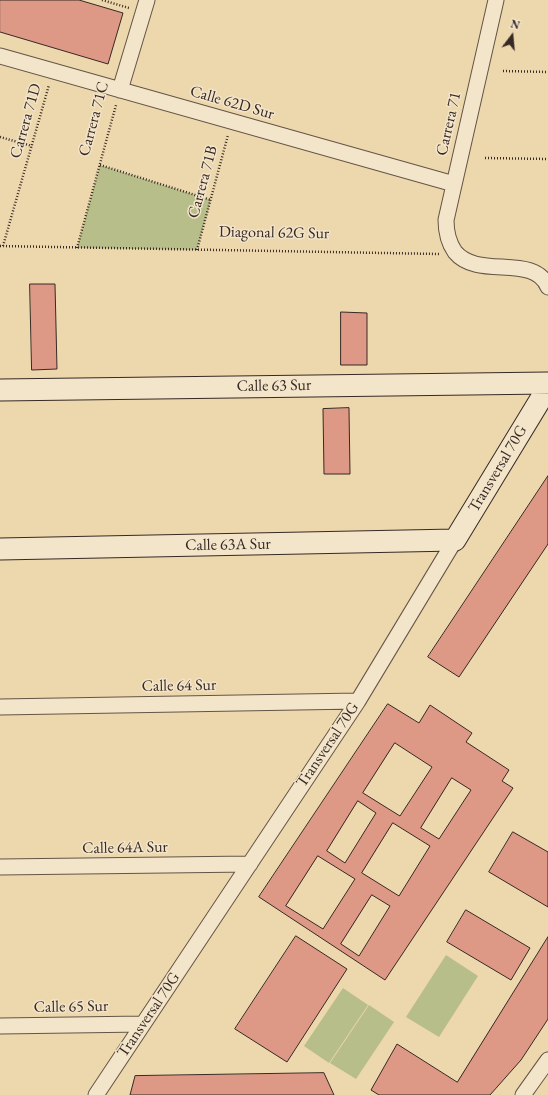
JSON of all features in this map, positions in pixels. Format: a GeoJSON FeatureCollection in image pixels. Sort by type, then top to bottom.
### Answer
{"type":"FeatureCollection","features":[{"type":"Feature","properties":{"kind":"street","name":"Carrera 71"},"geometry":{"type":"LineString","coordinates":[[457,254],[447,237],[446,220],[496,0]]}},
{"type":"Feature","properties":{"kind":"street","name":"Carrera 71C"},"geometry":{"type":"LineString","coordinates":[[120,90],[145,6]]}},
{"type":"Feature","properties":{"kind":"street","name":"Calle 62D Sur"},"geometry":{"type":"LineString","coordinates":[[0,56],[454,184]]}},
{"type":"Feature","properties":{"kind":"street"},"geometry":{"type":"LineString","coordinates":[[457,254],[462,259],[471,263],[488,267],[527,270],[536,273],[545,283]]}},
{"type":"Feature","properties":{"kind":"street","name":"Calle 63 Sur"},"geometry":{"type":"LineString","coordinates":[[0,390],[548,383]]}},
{"type":"Feature","properties":{"kind":"street","name":"Transversal 70G"},"geometry":{"type":"LineString","coordinates":[[96,1095],[358,701],[548,387]]}},
{"type":"Feature","properties":{"kind":"street","name":"Calle 63A Sur"},"geometry":{"type":"LineString","coordinates":[[0,549],[455,540]]}},
{"type":"Feature","properties":{"kind":"street","name":"Calle 64 Sur"},"geometry":{"type":"LineString","coordinates":[[0,707],[358,701]]}},
{"type":"Feature","properties":{"kind":"street","name":"Calle 64A Sur"},"geometry":{"type":"LineString","coordinates":[[0,867],[250,864]]}},
{"type":"Feature","properties":{"kind":"street","name":"Calle 65 Sur"},"geometry":{"type":"LineString","coordinates":[[0,1026],[143,1024]]}},
{"type":"Feature","properties":{"kind":"street"},"geometry":{"type":"LineString","coordinates":[[523,1095],[548,1060]]}},
{"type":"Feature","properties":{"kind":"path"},"geometry":{"type":"LineString","coordinates":[[102,0],[145,6]]}},
{"type":"Feature","properties":{"kind":"path","name":"Carrera 71D"},"geometry":{"type":"LineString","coordinates":[[2,246],[53,71]]}},
{"type":"Feature","properties":{"kind":"path"},"geometry":{"type":"LineString","coordinates":[[503,71],[548,72]]}},
{"type":"Feature","properties":{"kind":"path","name":"Carrera 71C"},"geometry":{"type":"LineString","coordinates":[[77,248],[120,90]]}},
{"type":"Feature","properties":{"kind":"path","name":"Carrera 71B"},"geometry":{"type":"LineString","coordinates":[[197,250],[232,122]]}},
{"type":"Feature","properties":{"kind":"path"},"geometry":{"type":"LineString","coordinates":[[0,137],[32,146]]}},
{"type":"Feature","properties":{"kind":"path"},"geometry":{"type":"LineString","coordinates":[[485,158],[548,159]]}},
{"type":"Feature","properties":{"kind":"path"},"geometry":{"type":"LineString","coordinates":[[100,165],[211,200]]}},
{"type":"Feature","properties":{"kind":"path","name":"Diagonal 62G Sur"},"geometry":{"type":"LineString","coordinates":[[2,246],[457,254]]}},
{"type":"Feature","properties":{"kind":"green space"},"geometry":{"type":"Polygon","coordinates":[[[100,165],[211,200],[197,250],[77,248],[100,165]]]}},
{"type":"Feature","properties":{"kind":"green space"},"geometry":{"type":"Polygon","coordinates":[[[446,955],[478,976],[439,1037],[406,1017],[446,955]]]}},
{"type":"Feature","properties":{"kind":"green space"},"geometry":{"type":"Polygon","coordinates":[[[343,988],[368,1005],[329,1063],[304,1046],[343,988]]]}},
{"type":"Feature","properties":{"kind":"green space"},"geometry":{"type":"Polygon","coordinates":[[[369,1005],[394,1022],[356,1079],[330,1063],[369,1005]]]}},
{"type":"Feature","properties":{"kind":"building"},"geometry":{"type":"Polygon","coordinates":[[[0,0],[79,0],[123,13],[108,64],[0,32],[0,0]]]}},
{"type":"Feature","properties":{"kind":"building"},"geometry":{"type":"Polygon","coordinates":[[[30,284],[55,284],[57,369],[32,370],[30,284]]]}},
{"type":"Feature","properties":{"kind":"building"},"geometry":{"type":"Polygon","coordinates":[[[341,312],[367,313],[367,365],[341,365],[341,312]]]}},
{"type":"Feature","properties":{"kind":"building"},"geometry":{"type":"Polygon","coordinates":[[[349,408],[350,474],[324,474],[323,409],[349,408]]]}},
{"type":"Feature","properties":{"kind":"building"},"geometry":{"type":"Polygon","coordinates":[[[548,476],[548,544],[459,677],[428,657],[548,476]]]}},
{"type":"Feature","properties":{"kind":"building"},"geometry":{"type":"Polygon","coordinates":[[[388,704],[419,723],[430,705],[472,733],[466,742],[509,770],[502,781],[513,788],[385,980],[259,897],[388,704]],[[395,743],[363,793],[400,816],[432,767],[395,743]],[[452,778],[421,828],[439,839],[471,790],[452,778]],[[358,801],[327,851],[345,863],[376,813],[358,801]],[[393,823],[362,873],[399,896],[430,846],[393,823]],[[318,856],[286,906],[323,929],[355,879],[318,856]],[[372,895],[341,944],[359,956],[390,906],[372,895]]]}},
{"type":"Feature","properties":{"kind":"building"},"geometry":{"type":"Polygon","coordinates":[[[513,832],[548,852],[548,907],[489,872],[513,832]]]}},
{"type":"Feature","properties":{"kind":"building"},"geometry":{"type":"Polygon","coordinates":[[[466,910],[530,948],[511,980],[447,942],[466,910]]]}},
{"type":"Feature","properties":{"kind":"building"},"geometry":{"type":"Polygon","coordinates":[[[296,936],[347,969],[287,1062],[235,1029],[296,936]]]}},
{"type":"Feature","properties":{"kind":"building"},"geometry":{"type":"Polygon","coordinates":[[[548,937],[548,1019],[521,1060],[490,1095],[379,1095],[371,1090],[397,1044],[457,1082],[548,937]]]}},
{"type":"Feature","properties":{"kind":"building"},"geometry":{"type":"Polygon","coordinates":[[[324,1073],[334,1095],[130,1095],[135,1076],[324,1073]]]}}]}
